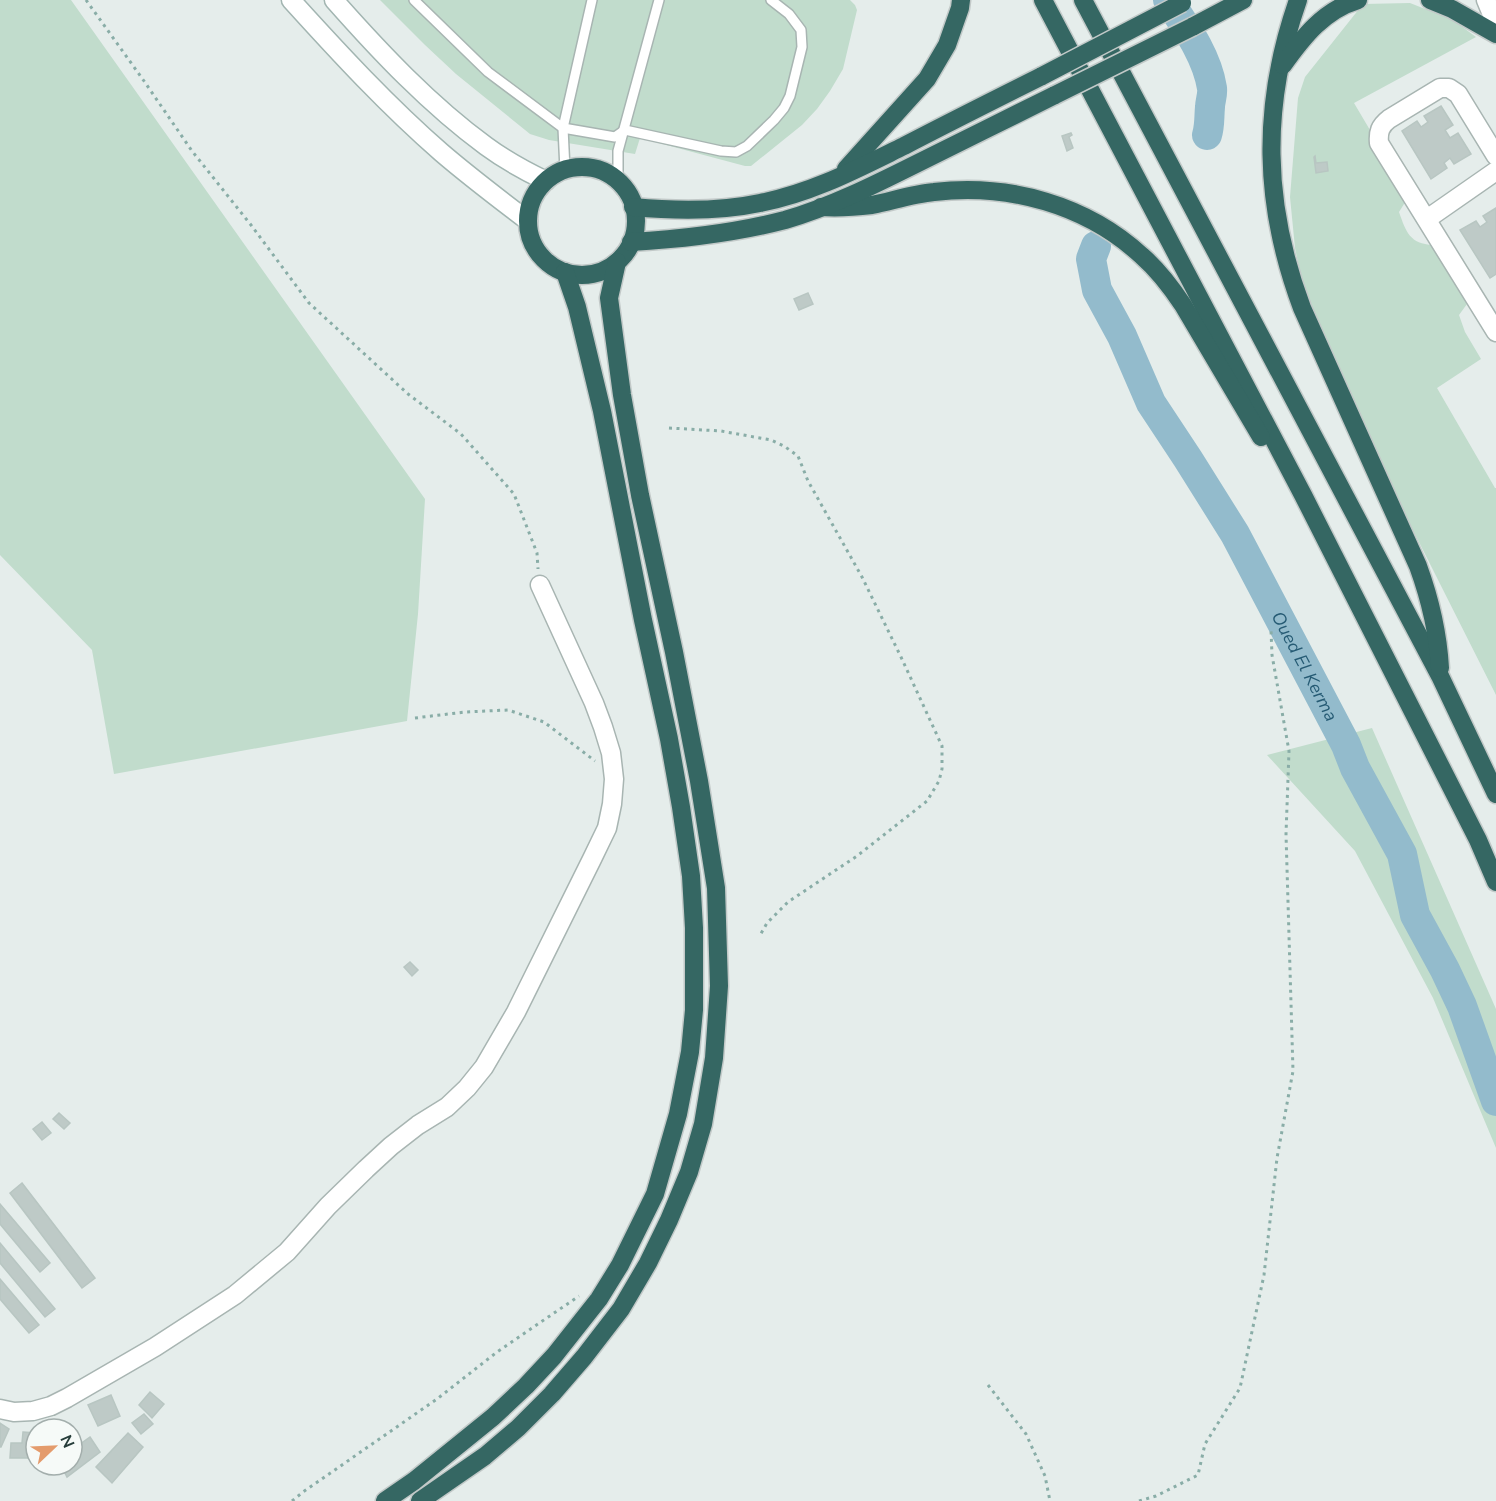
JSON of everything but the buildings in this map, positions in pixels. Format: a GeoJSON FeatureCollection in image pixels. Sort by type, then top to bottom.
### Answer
{"type":"FeatureCollection","features":[{"type":"Feature","properties":{"kind":"highway"},"geometry":{"type":"LineString","coordinates":[[838,178],[927,79],[947,45],[961,0]]}},
{"type":"Feature","properties":{"kind":"highway"},"geometry":{"type":"LineString","coordinates":[[1043,0],[1303,495],[1478,840],[1496,882]]}},
{"type":"Feature","properties":{"kind":"highway"},"geometry":{"type":"LineString","coordinates":[[1083,0],[1440,676],[1496,794]]}},
{"type":"Feature","properties":{"kind":"highway"},"geometry":{"type":"LineString","coordinates":[[631,242],[735,231],[786,219],[821,207],[872,186],[1243,0]]}},
{"type":"Feature","properties":{"kind":"highway"},"geometry":{"type":"LineString","coordinates":[[1298,0],[1278,71],[1271,124],[1271,169],[1285,258],[1302,308],[1418,566],[1432,611],[1440,676]]}},
{"type":"Feature","properties":{"kind":"highway"},"geometry":{"type":"LineString","coordinates":[[1278,71],[1303,37],[1317,23],[1334,11],[1358,0]]}},
{"type":"Feature","properties":{"kind":"highway"},"geometry":{"type":"LineString","coordinates":[[1430,0],[1452,9],[1496,34]]}},
{"type":"Feature","properties":{"kind":"highway"},"geometry":{"type":"LineString","coordinates":[[633,207],[684,211],[735,207],[788,196],[838,178],[1042,76],[1185,1]]}},
{"type":"Feature","properties":{"kind":"highway"},"geometry":{"type":"LineString","coordinates":[[588,168],[599,170],[618,182],[627,193],[633,207],[635,224],[631,242],[617,262],[598,273],[576,275],[555,268],[538,253],[529,232],[529,210],[538,190],[546,181],[565,170],[588,168]]}},
{"type":"Feature","properties":{"kind":"highway"},"geometry":{"type":"LineString","coordinates":[[821,207],[872,205],[934,192],[986,191],[1030,197],[1065,207],[1107,229],[1143,256],[1171,287],[1257,432],[1303,495]]}},
{"type":"Feature","properties":{"kind":"highway"},"geometry":{"type":"LineString","coordinates":[[420,1501],[485,1455],[518,1428],[552,1394],[621,1309],[669,1220],[688,1172],[703,1124],[714,1058],[719,986],[716,888],[699,781],[640,495],[622,395],[609,298],[617,262]]}},
{"type":"Feature","properties":{"kind":"highway"},"geometry":{"type":"LineString","coordinates":[[385,1501],[485,1424],[518,1394],[554,1356],[599,1299],[620,1265],[655,1194],[678,1114],[690,1052],[694,1010],[694,928],[691,876],[681,807],[602,411],[577,307],[565,272]]}},
{"type":"Feature","properties":{"kind":"street"},"geometry":{"type":"LineString","coordinates":[[291,0],[355,70],[401,115],[459,167],[528,221]]}},
{"type":"Feature","properties":{"kind":"street"},"geometry":{"type":"LineString","coordinates":[[334,0],[405,75],[461,126],[487,147],[546,181]]}},
{"type":"Feature","properties":{"kind":"street"},"geometry":{"type":"LineString","coordinates":[[1486,0],[1496,24]]}},
{"type":"Feature","properties":{"kind":"street"},"geometry":{"type":"LineString","coordinates":[[1493,319],[1379,143],[1378,134],[1382,125],[1440,88],[1449,88],[1458,93],[1496,156]]}},
{"type":"Feature","properties":{"kind":"street"},"geometry":{"type":"LineString","coordinates":[[1427,219],[1496,171]]}},
{"type":"Feature","properties":{"kind":"street"},"geometry":{"type":"LineString","coordinates":[[0,1409],[14,1412],[33,1411],[51,1406],[114,1372],[235,1295],[287,1252],[328,1206],[391,1146],[418,1125],[447,1107],[467,1089],[484,1067],[516,1012],[592,859],[607,828],[612,804],[614,779],[611,753],[603,727],[540,585]]}},
{"type":"Feature","properties":{"kind":"lane"},"geometry":{"type":"LineString","coordinates":[[414,0],[488,72],[563,128],[615,137],[625,130],[721,151],[736,152],[747,146],[784,108],[790,96],[802,47],[801,30],[789,14],[771,0]]}},
{"type":"Feature","properties":{"kind":"lane"},"geometry":{"type":"LineString","coordinates":[[565,170],[563,128],[592,0]]}},
{"type":"Feature","properties":{"kind":"lane"},"geometry":{"type":"LineString","coordinates":[[618,182],[618,151],[659,0]]}},
{"type":"Feature","properties":{"kind":"path"},"geometry":{"type":"LineString","coordinates":[[86,0],[192,151],[309,303],[408,394],[461,434],[514,494],[537,553],[540,585]]}},
{"type":"Feature","properties":{"kind":"path"},"geometry":{"type":"LineString","coordinates":[[669,428],[721,431],[771,440],[798,456],[808,481],[862,577],[942,746],[942,769],[939,781],[927,801],[857,856],[788,902],[767,923],[759,937]]}},
{"type":"Feature","properties":{"kind":"path"},"geometry":{"type":"LineString","coordinates":[[1139,1501],[1156,1496],[1198,1475],[1205,1444],[1240,1388],[1264,1275],[1277,1158],[1293,1071],[1286,834],[1289,752],[1272,655],[1271,630]]}},
{"type":"Feature","properties":{"kind":"path"},"geometry":{"type":"LineString","coordinates":[[415,718],[508,710],[544,722],[594,760]]}},
{"type":"Feature","properties":{"kind":"path"},"geometry":{"type":"LineString","coordinates":[[292,1501],[437,1399],[497,1352],[580,1295]]}},
{"type":"Feature","properties":{"kind":"path"},"geometry":{"type":"LineString","coordinates":[[988,1385],[1026,1434],[1045,1476],[1050,1501]]}},
{"type":"Feature","properties":{"kind":"green space"},"geometry":{"type":"Polygon","coordinates":[[[0,0],[71,0],[425,499],[418,614],[407,721],[114,774],[92,650],[0,555],[0,0]]]}},
{"type":"Feature","properties":{"kind":"green space"},"geometry":{"type":"Polygon","coordinates":[[[380,0],[850,0],[857,10],[843,69],[830,91],[802,125],[751,166],[745,166],[640,138],[635,154],[549,140],[530,134],[456,74],[380,0]]]}},
{"type":"Feature","properties":{"kind":"green space"},"geometry":{"type":"Polygon","coordinates":[[[1410,3],[1453,20],[1476,37],[1354,103],[1409,196],[1399,212],[1407,231],[1419,242],[1433,245],[1467,304],[1459,315],[1465,332],[1481,359],[1437,388],[1496,488],[1496,695],[1359,423],[1314,317],[1301,277],[1295,248],[1290,197],[1298,98],[1305,77],[1363,4],[1410,3]]]}},
{"type":"Feature","properties":{"kind":"green space"},"geometry":{"type":"Polygon","coordinates":[[[1372,728],[1496,1009],[1496,1148],[1433,998],[1355,851],[1267,755],[1372,728]]]}},
{"type":"Feature","properties":{"kind":"waterway","name":"Oued El Kerma"},"geometry":{"type":"LineString","coordinates":[[1168,0],[1195,42],[1206,65],[1212,88],[1207,135]]}},
{"type":"Feature","properties":{"kind":"waterway","name":"Oued El Kerma"},"geometry":{"type":"LineString","coordinates":[[1096,246],[1091,259],[1097,290],[1122,336],[1151,403],[1235,534],[1346,745],[1355,768],[1402,854],[1415,915],[1462,1006],[1496,1101]]}}]}
